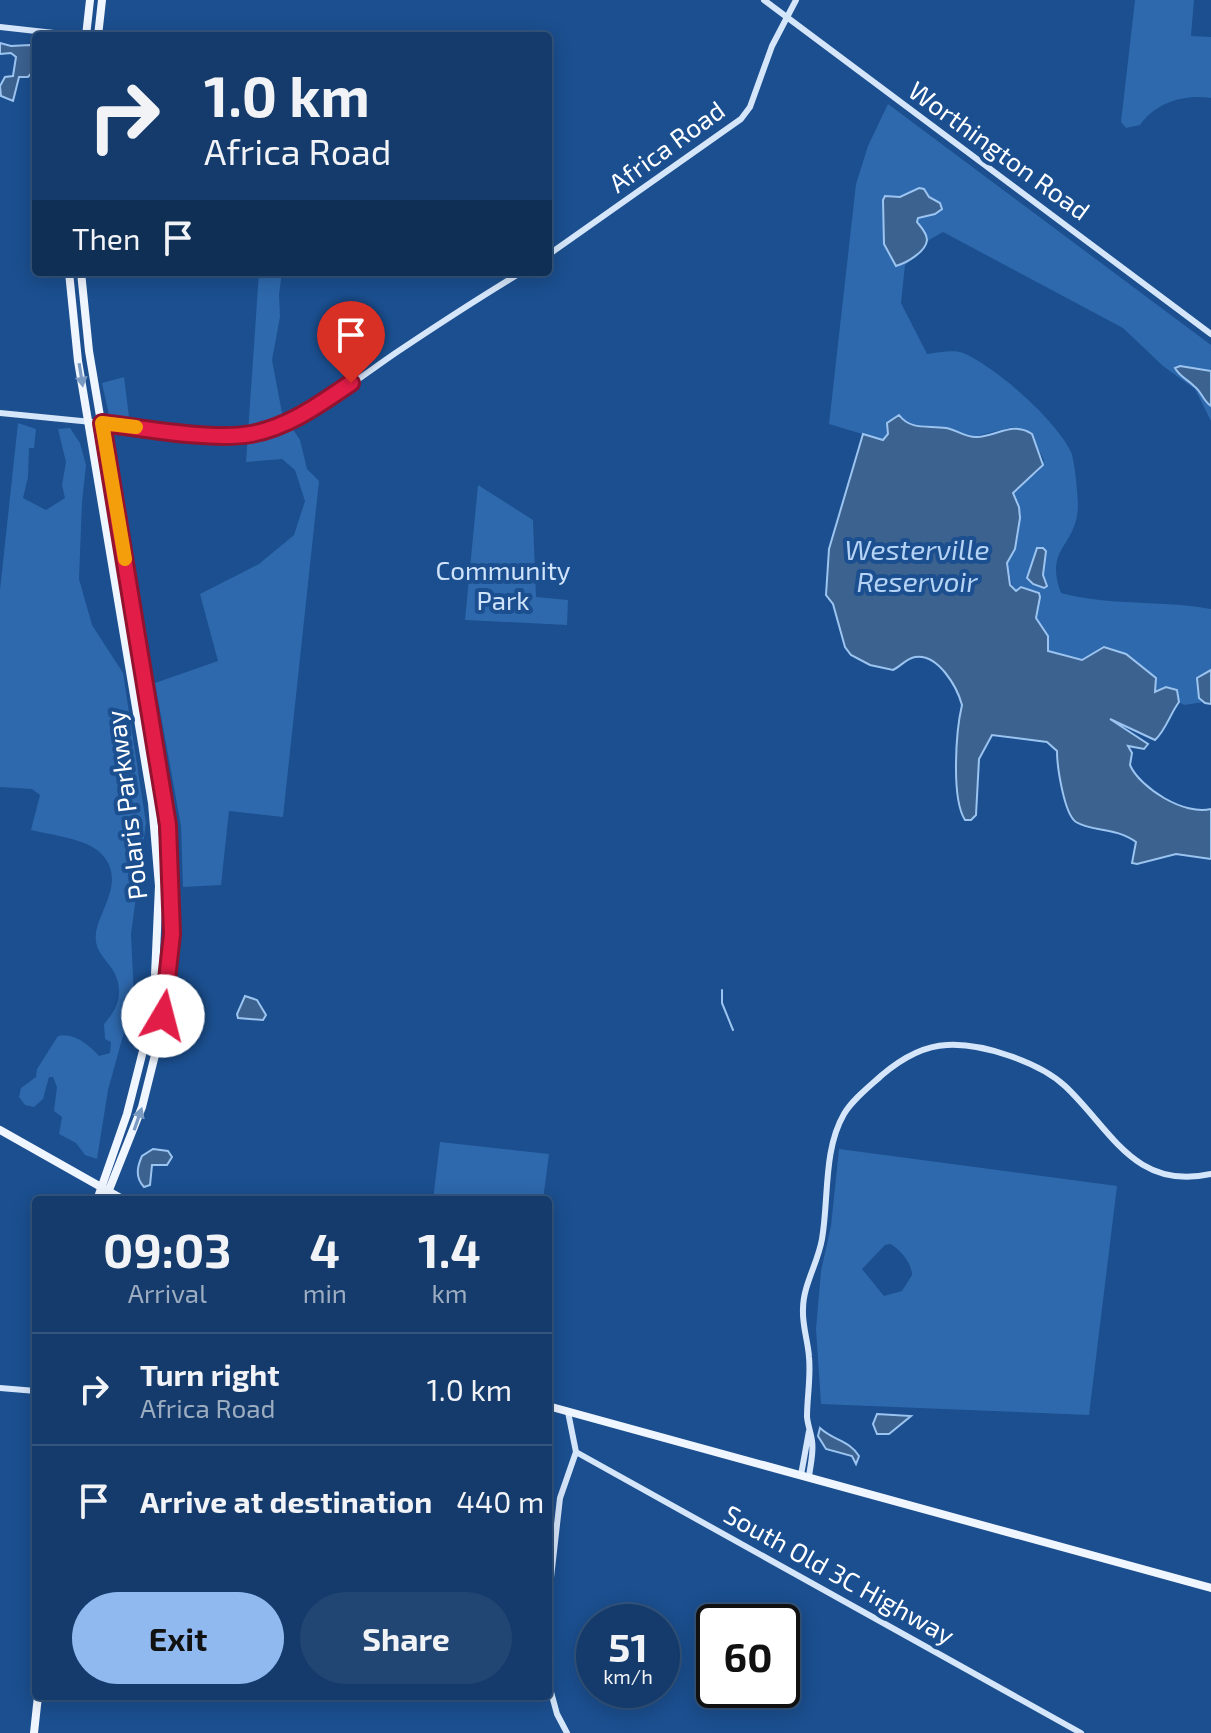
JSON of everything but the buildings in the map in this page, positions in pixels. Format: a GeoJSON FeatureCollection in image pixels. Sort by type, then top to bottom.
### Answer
{"type":"FeatureCollection","features":[{"type":"Feature","properties":{"kind":"main road"},"geometry":{"type":"LineString","coordinates":[[85,32],[90,0]]}},
{"type":"Feature","properties":{"kind":"main road"},"geometry":{"type":"LineString","coordinates":[[98,32],[102,0]]}},
{"type":"Feature","properties":{"kind":"main road","name":"Polaris Parkway"},"geometry":{"type":"LineString","coordinates":[[69,276],[74,335],[152,800],[159,895],[155,975],[144,1047],[106,1193]]}},
{"type":"Feature","properties":{"kind":"main road","name":"Polaris Parkway"},"geometry":{"type":"LineString","coordinates":[[81,276],[89,351],[165,802],[172,896],[170,965],[159,1039],[142,1107],[106,1193]]}},
{"type":"Feature","properties":{"kind":"main road"},"geometry":{"type":"LineString","coordinates":[[0,1130],[106,1193]]}},
{"type":"Feature","properties":{"kind":"main road"},"geometry":{"type":"LineString","coordinates":[[552,1407],[1211,1588]]}},
{"type":"Feature","properties":{"kind":"main road"},"geometry":{"type":"LineString","coordinates":[[34,1733],[38,1700]]}},
{"type":"Feature","properties":{"kind":"street","name":"Worthington Road"},"geometry":{"type":"LineString","coordinates":[[764,0],[1211,334]]}},
{"type":"Feature","properties":{"kind":"street","name":"Africa Road"},"geometry":{"type":"LineString","coordinates":[[552,252],[732,128],[750,107],[786,17],[796,0]]}},
{"type":"Feature","properties":{"kind":"street"},"geometry":{"type":"LineString","coordinates":[[0,27],[47,32]]}},
{"type":"Feature","properties":{"kind":"street"},"geometry":{"type":"LineString","coordinates":[[0,413],[224,435],[250,434],[273,428],[309,411],[516,276]]}},
{"type":"Feature","properties":{"kind":"street"},"geometry":{"type":"LineString","coordinates":[[805,1476],[812,1448],[809,1431],[810,1362],[803,1308],[822,1241],[833,1143],[842,1118],[854,1102],[906,1057],[931,1047],[961,1045],[1027,1063],[1047,1072],[1065,1086],[1123,1152],[1140,1164],[1160,1173],[1181,1177],[1211,1174]]}},
{"type":"Feature","properties":{"kind":"street"},"geometry":{"type":"LineString","coordinates":[[0,1388],[32,1391]]}},
{"type":"Feature","properties":{"kind":"street"},"geometry":{"type":"LineString","coordinates":[[552,1569],[560,1498],[576,1452],[568,1412]]}},
{"type":"Feature","properties":{"kind":"street","name":"South Old 3C Highway"},"geometry":{"type":"LineString","coordinates":[[576,1452],[1081,1733]]}},
{"type":"Feature","properties":{"kind":"street"},"geometry":{"type":"LineString","coordinates":[[552,1696],[567,1733]]}},
{"type":"Feature","properties":{"kind":"green space"},"geometry":{"type":"Polygon","coordinates":[[[1135,0],[1194,0],[1191,36],[1211,37],[1211,98],[1191,97],[1172,101],[1154,111],[1140,125],[1126,128],[1121,122],[1135,0]]]}},
{"type":"Feature","properties":{"kind":"green space"},"geometry":{"type":"Polygon","coordinates":[[[888,104],[1211,345],[1211,421],[1195,389],[1163,366],[1123,328],[943,232],[929,240],[922,252],[905,265],[901,303],[927,354],[959,352],[991,370],[1039,410],[1071,452],[1078,507],[1076,521],[1056,566],[1061,593],[1098,600],[1211,609],[1211,701],[1184,705],[1179,702],[1179,697],[1161,689],[1155,692],[1156,678],[1126,655],[1104,647],[1082,660],[1047,651],[1048,636],[1036,618],[1039,601],[1020,589],[1013,589],[1007,563],[1015,549],[1020,518],[1019,507],[1013,497],[1014,490],[1039,471],[1044,460],[1029,431],[1013,427],[972,437],[946,428],[925,428],[902,420],[887,423],[888,437],[882,440],[829,424],[856,184],[868,146],[888,104]]]}},
{"type":"Feature","properties":{"kind":"green space"},"geometry":{"type":"Polygon","coordinates":[[[259,276],[281,276],[280,317],[272,360],[282,413],[300,440],[307,469],[319,481],[283,817],[229,811],[221,885],[183,887],[181,826],[155,683],[218,661],[200,594],[259,564],[294,535],[305,501],[295,470],[282,459],[246,462],[259,276]]]}},
{"type":"Feature","properties":{"kind":"green space"},"geometry":{"type":"Polygon","coordinates":[[[124,377],[129,417],[109,415],[102,383],[124,377]]]}},
{"type":"Feature","properties":{"kind":"green space"},"geometry":{"type":"Polygon","coordinates":[[[18,423],[36,429],[34,448],[29,448],[28,477],[23,498],[46,510],[65,498],[62,485],[66,462],[58,429],[70,428],[80,443],[86,465],[79,579],[92,625],[123,673],[146,823],[131,934],[134,996],[108,1090],[97,1159],[85,1155],[76,1143],[59,1134],[62,1117],[54,1111],[57,1087],[53,1077],[49,1077],[43,1099],[34,1107],[25,1105],[19,1097],[21,1088],[36,1077],[37,1069],[58,1036],[75,1038],[99,1056],[110,1053],[111,1042],[105,1039],[104,1024],[116,1007],[119,988],[115,974],[96,942],[96,932],[112,880],[105,858],[99,851],[81,842],[31,830],[40,795],[32,789],[0,787],[0,590],[18,423]]]}},
{"type":"Feature","properties":{"kind":"green space","name":"Community Park"},"geometry":{"type":"Polygon","coordinates":[[[478,485],[533,520],[536,597],[568,600],[567,625],[465,620],[478,485]]]}},
{"type":"Feature","properties":{"kind":"green space"},"geometry":{"type":"Polygon","coordinates":[[[440,1142],[549,1154],[544,1196],[433,1196],[440,1142]]]}},
{"type":"Feature","properties":{"kind":"green space"},"geometry":{"type":"Polygon","coordinates":[[[839,1149],[1117,1186],[1089,1415],[821,1404],[816,1329],[821,1271],[831,1226],[839,1149]],[[890,1244],[885,1245],[862,1269],[884,1296],[902,1291],[912,1275],[908,1261],[890,1244]]]}},
{"type":"Feature","properties":{"kind":"water"},"geometry":{"type":"Polygon","coordinates":[[[0,43],[32,47],[32,72],[28,77],[19,77],[13,101],[1,96],[0,86],[5,77],[13,76],[16,57],[11,53],[0,54],[0,43]]]}},
{"type":"Feature","properties":{"kind":"water"},"geometry":{"type":"Polygon","coordinates":[[[919,188],[940,203],[942,209],[918,218],[917,222],[927,237],[926,244],[915,256],[896,266],[884,244],[883,200],[885,196],[900,197],[919,188]]]}},
{"type":"Feature","properties":{"kind":"water"},"geometry":{"type":"Polygon","coordinates":[[[1180,366],[1211,371],[1211,406],[1197,388],[1177,371],[1175,368],[1180,366]]]}},
{"type":"Feature","properties":{"kind":"water","name":"Westerville Reservoir"},"geometry":{"type":"Polygon","coordinates":[[[899,415],[915,425],[946,428],[973,437],[1012,429],[1032,434],[1043,465],[1013,493],[1020,518],[1015,549],[1007,563],[1010,585],[1016,591],[1021,587],[1039,593],[1036,618],[1048,636],[1048,651],[1082,660],[1104,647],[1126,654],[1156,678],[1155,692],[1166,687],[1177,690],[1179,702],[1155,740],[1110,719],[1148,744],[1144,749],[1128,746],[1132,753],[1130,765],[1143,783],[1177,804],[1200,810],[1211,809],[1211,859],[1176,854],[1132,863],[1136,842],[1120,834],[1082,825],[1072,817],[1062,789],[1057,751],[1047,742],[992,735],[979,759],[976,815],[971,820],[965,820],[956,781],[962,705],[956,689],[939,666],[923,657],[912,658],[893,670],[870,665],[851,655],[845,647],[833,604],[826,595],[829,549],[863,434],[883,440],[888,434],[887,423],[899,415]]]}},
{"type":"Feature","properties":{"kind":"water"},"geometry":{"type":"Polygon","coordinates":[[[1037,548],[1046,551],[1043,575],[1047,586],[1044,588],[1027,578],[1037,548]]]}},
{"type":"Feature","properties":{"kind":"water"},"geometry":{"type":"Polygon","coordinates":[[[1211,670],[1211,704],[1199,698],[1197,678],[1211,670]]]}},
{"type":"Feature","properties":{"kind":"water"},"geometry":{"type":"Polygon","coordinates":[[[245,996],[257,1000],[266,1015],[263,1020],[238,1018],[245,996]]]}},
{"type":"Feature","properties":{"kind":"water"},"geometry":{"type":"Polygon","coordinates":[[[153,1149],[168,1151],[172,1157],[167,1165],[152,1165],[150,1185],[144,1187],[138,1176],[139,1164],[142,1156],[153,1149]]]}},
{"type":"Feature","properties":{"kind":"water"},"geometry":{"type":"Polygon","coordinates":[[[877,1414],[911,1416],[889,1434],[877,1434],[873,1424],[877,1414]]]}},
{"type":"Feature","properties":{"kind":"water"},"geometry":{"type":"Polygon","coordinates":[[[820,1428],[855,1451],[859,1456],[856,1464],[852,1456],[826,1449],[818,1436],[820,1428]]]}},
{"type":"Feature","properties":{"kind":"waterway"},"geometry":{"type":"LineString","coordinates":[[722,990],[722,1003],[733,1030]]}},
{"type":"Feature","properties":{"kind":"slow traffic"},"geometry":{"type":"LineString","coordinates":[[125,559],[102,423],[136,427]]}},
{"type":"Feature","properties":{"kind":"route"},"geometry":{"type":"LineString","coordinates":[[163,1016],[172,934],[168,825],[102,423],[224,435],[250,434],[300,417],[351,383]]}}]}
